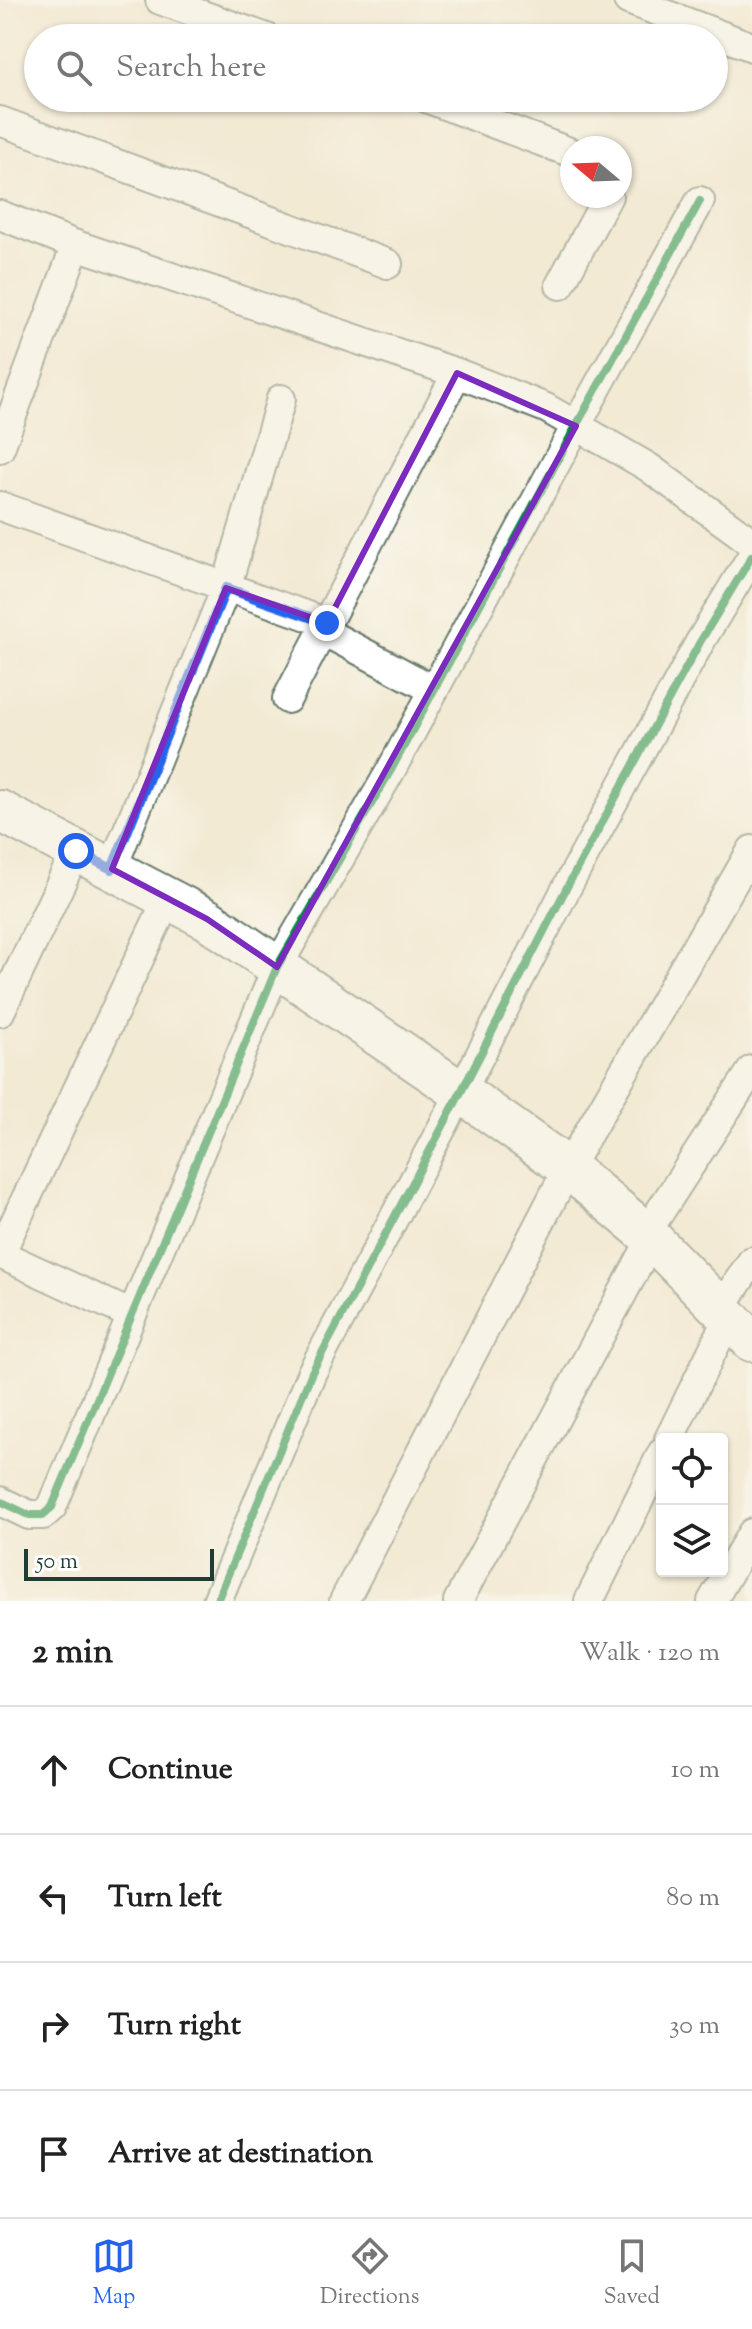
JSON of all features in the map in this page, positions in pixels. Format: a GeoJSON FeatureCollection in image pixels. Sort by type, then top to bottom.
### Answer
{"type":"FeatureCollection","features":[{"type":"Feature","properties":{"kind":"street"},"geometry":{"type":"LineString","coordinates":[[160,0],[228,24]]}},
{"type":"Feature","properties":{"kind":"street"},"geometry":{"type":"LineString","coordinates":[[628,0],[691,24]]}},
{"type":"Feature","properties":{"kind":"street"},"geometry":{"type":"LineString","coordinates":[[728,38],[752,47]]}},
{"type":"Feature","properties":{"kind":"street"},"geometry":{"type":"LineString","coordinates":[[463,112],[560,148]]}},
{"type":"Feature","properties":{"kind":"street"},"geometry":{"type":"LineString","coordinates":[[0,121],[388,264]]}},
{"type":"Feature","properties":{"kind":"street"},"geometry":{"type":"LineString","coordinates":[[0,1501],[29,1515],[43,1515],[52,1507],[277,967],[391,770],[700,201]]}},
{"type":"Feature","properties":{"kind":"street"},"geometry":{"type":"LineString","coordinates":[[560,285],[602,208]]}},
{"type":"Feature","properties":{"kind":"street"},"geometry":{"type":"LineString","coordinates":[[0,215],[76,245],[457,373],[546,408],[648,467],[752,544]]}},
{"type":"Feature","properties":{"kind":"street"},"geometry":{"type":"LineString","coordinates":[[0,448],[76,245]]}},
{"type":"Feature","properties":{"kind":"street"},"geometry":{"type":"LineString","coordinates":[[287,699],[457,373]]}},
{"type":"Feature","properties":{"kind":"street"},"geometry":{"type":"LineString","coordinates":[[112,869],[226,588],[281,399]]}},
{"type":"Feature","properties":{"kind":"street"},"geometry":{"type":"LineString","coordinates":[[0,506],[325,627],[434,690]]}},
{"type":"Feature","properties":{"kind":"street"},"geometry":{"type":"LineString","coordinates":[[217,1601],[312,1372],[560,900],[700,642],[752,556]]}},
{"type":"Feature","properties":{"kind":"street"},"geometry":{"type":"LineString","coordinates":[[0,811],[207,919],[461,1092],[568,1168],[649,1236],[734,1322]]}},
{"type":"Feature","properties":{"kind":"street"},"geometry":{"type":"LineString","coordinates":[[344,1601],[568,1168],[752,850]]}},
{"type":"Feature","properties":{"kind":"street"},"geometry":{"type":"LineString","coordinates":[[0,1012],[76,851]]}},
{"type":"Feature","properties":{"kind":"street"},"geometry":{"type":"LineString","coordinates":[[132,1315],[0,1254],[168,898]]}},
{"type":"Feature","properties":{"kind":"street"},"geometry":{"type":"LineString","coordinates":[[458,1601],[649,1236],[752,1070]]}},
{"type":"Feature","properties":{"kind":"street"},"geometry":{"type":"LineString","coordinates":[[672,1433],[734,1322],[752,1261]]}},
{"type":"Feature","properties":{"kind":"street"},"geometry":{"type":"LineString","coordinates":[[589,1601],[656,1465]]}},
{"type":"Feature","properties":{"kind":"street"},"geometry":{"type":"LineString","coordinates":[[712,1601],[752,1533]]}},
{"type":"Feature","properties":{"kind":"highlighted area"},"geometry":{"type":"Polygon","coordinates":[[[457,373],[576,426],[277,967],[207,919],[112,869],[226,588],[327,623],[457,373]]]}},
{"type":"Feature","properties":{"kind":"cycle path"},"geometry":{"type":"LineString","coordinates":[[0,1501],[29,1515],[43,1515],[52,1507],[277,967],[391,770],[700,201]]}},
{"type":"Feature","properties":{"kind":"cycle path"},"geometry":{"type":"LineString","coordinates":[[217,1601],[312,1372],[567,887],[700,642],[752,556]]}},
{"type":"Feature","properties":{"kind":"route"},"geometry":{"type":"LineString","coordinates":[[76,851],[112,869],[226,588],[327,623]]}}]}
